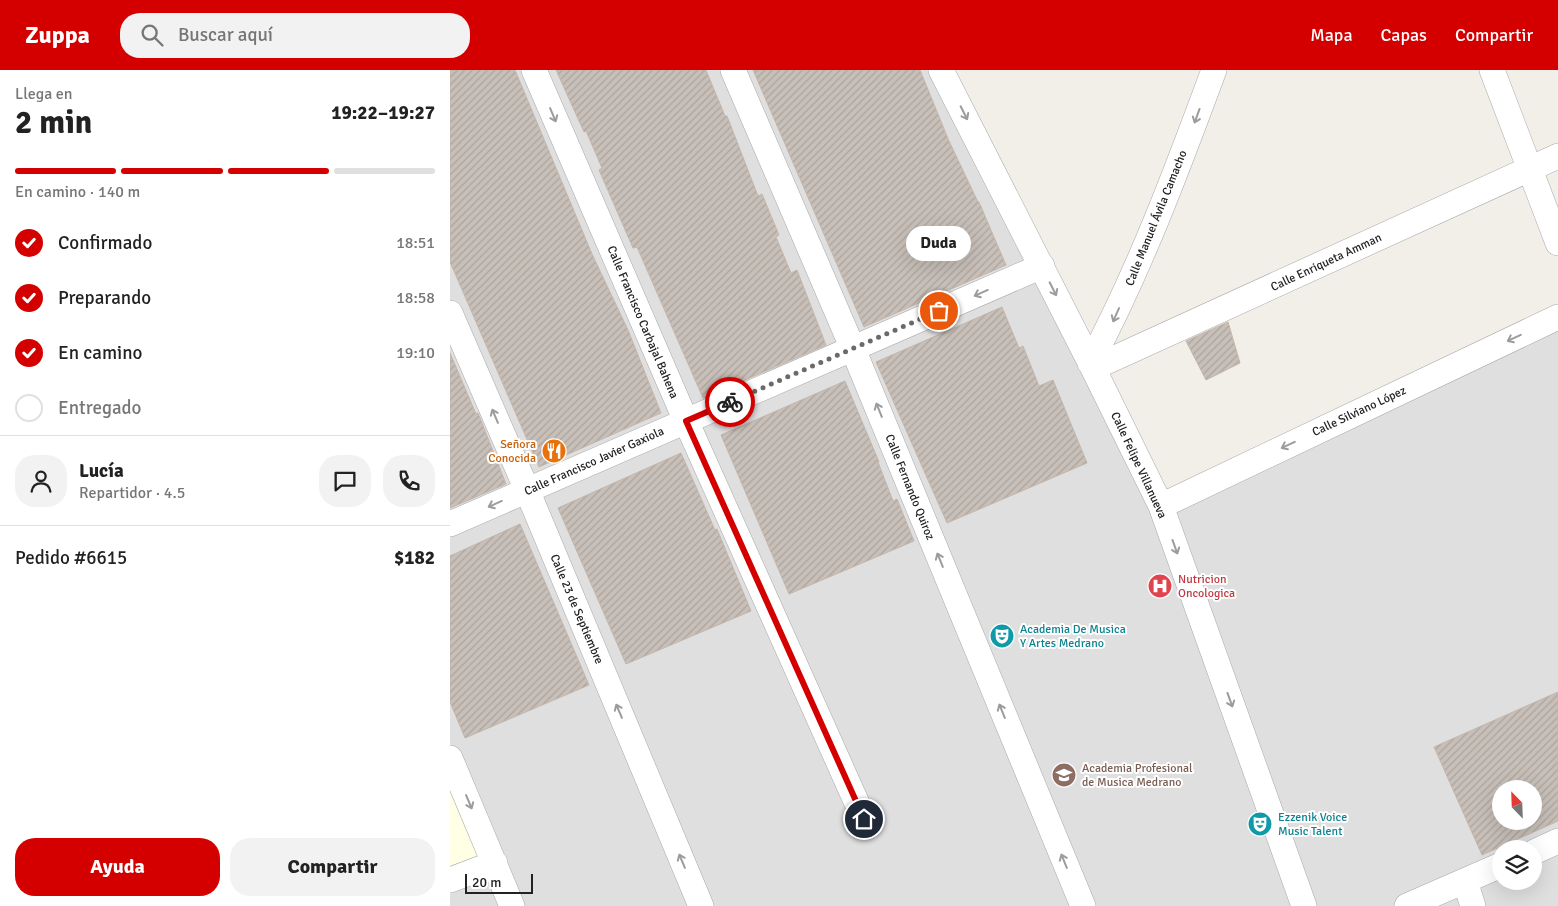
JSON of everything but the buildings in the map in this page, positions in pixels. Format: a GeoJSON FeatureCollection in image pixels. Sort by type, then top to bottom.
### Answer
{"type":"FeatureCollection","features":[{"type":"Feature","properties":{"kind":"street","name":"Calle Francisco Carbajal Bahena"},"geometry":{"type":"LineString","coordinates":[[534,70],[686,421],[864,819]]}},
{"type":"Feature","properties":{"kind":"street","name":"Calle Fernando Quiroz"},"geometry":{"type":"LineString","coordinates":[[733,70],[853,349],[1083,906]]}},
{"type":"Feature","properties":{"kind":"street","name":"Calle Felipe Villanueva"},"geometry":{"type":"LineString","coordinates":[[941,70],[1042,266],[1161,506],[1304,906]]}},
{"type":"Feature","properties":{"kind":"street","name":"Calle Manuel Ávila Camacho"},"geometry":{"type":"LineString","coordinates":[[1092,366],[1172,185],[1214,70]]}},
{"type":"Feature","properties":{"kind":"street"},"geometry":{"type":"LineString","coordinates":[[1492,70],[1558,243]]}},
{"type":"Feature","properties":{"kind":"street","name":"Calle Enriqueta Amman"},"geometry":{"type":"LineString","coordinates":[[1092,366],[1558,156]]}},
{"type":"Feature","properties":{"kind":"street","name":"Calle Francisco Javier Gaxiola"},"geometry":{"type":"LineString","coordinates":[[450,524],[1042,266]]}},
{"type":"Feature","properties":{"kind":"street","name":"Calle 23 de Septiembre"},"geometry":{"type":"LineString","coordinates":[[450,313],[527,490],[701,906]]}},
{"type":"Feature","properties":{"kind":"street","name":"Calle Silviano López"},"geometry":{"type":"LineString","coordinates":[[1161,506],[1558,317]]}},
{"type":"Feature","properties":{"kind":"street"},"geometry":{"type":"LineString","coordinates":[[450,758],[512,906]]}},
{"type":"Feature","properties":{"kind":"street"},"geometry":{"type":"LineString","coordinates":[[1542,848],[1558,841]]}},
{"type":"Feature","properties":{"kind":"street"},"geometry":{"type":"LineString","coordinates":[[450,880],[494,863]]}},
{"type":"Feature","properties":{"kind":"street"},"geometry":{"type":"LineString","coordinates":[[1407,906],[1492,870]]}},
{"type":"Feature","properties":{"kind":"street"},"geometry":{"type":"LineString","coordinates":[[1465,881],[1473,906]]}},
{"type":"Feature","properties":{"kind":"shaded area"},"geometry":{"type":"Polygon","coordinates":[[[450,70],[946,70],[1161,506],[1558,325],[1558,906],[450,906],[450,70]]]}},
{"type":"Feature","properties":{"kind":"shaded area"},"geometry":{"type":"Polygon","coordinates":[[[450,791],[479,858],[450,869],[450,791]]]}},
{"type":"Feature","properties":{"kind":"way so far"},"geometry":{"type":"LineString","coordinates":[[730,402],[939,311]]}},
{"type":"Feature","properties":{"kind":"place","name":"Duda"},"geometry":{"type":"Point","coordinates":[939,311]}},
{"type":"Feature","properties":{"kind":"place","name":"Señora Conocida"},"geometry":{"type":"Point","coordinates":[554,451]}},
{"type":"Feature","properties":{"kind":"place","name":"Nutricion Oncologica"},"geometry":{"type":"Point","coordinates":[1160,586]}},
{"type":"Feature","properties":{"kind":"place","name":"Academia De Musica Y Artes Medrano"},"geometry":{"type":"Point","coordinates":[1002,636]}},
{"type":"Feature","properties":{"kind":"place","name":"Academia Profesional de Musica Medrano"},"geometry":{"type":"Point","coordinates":[1064,775]}},
{"type":"Feature","properties":{"kind":"place","name":"Ezzenik Voice Music Talent"},"geometry":{"type":"Point","coordinates":[1260,824]}},
{"type":"Feature","properties":{"kind":"route"},"geometry":{"type":"LineString","coordinates":[[730,402],[686,421],[864,819]]}}]}
